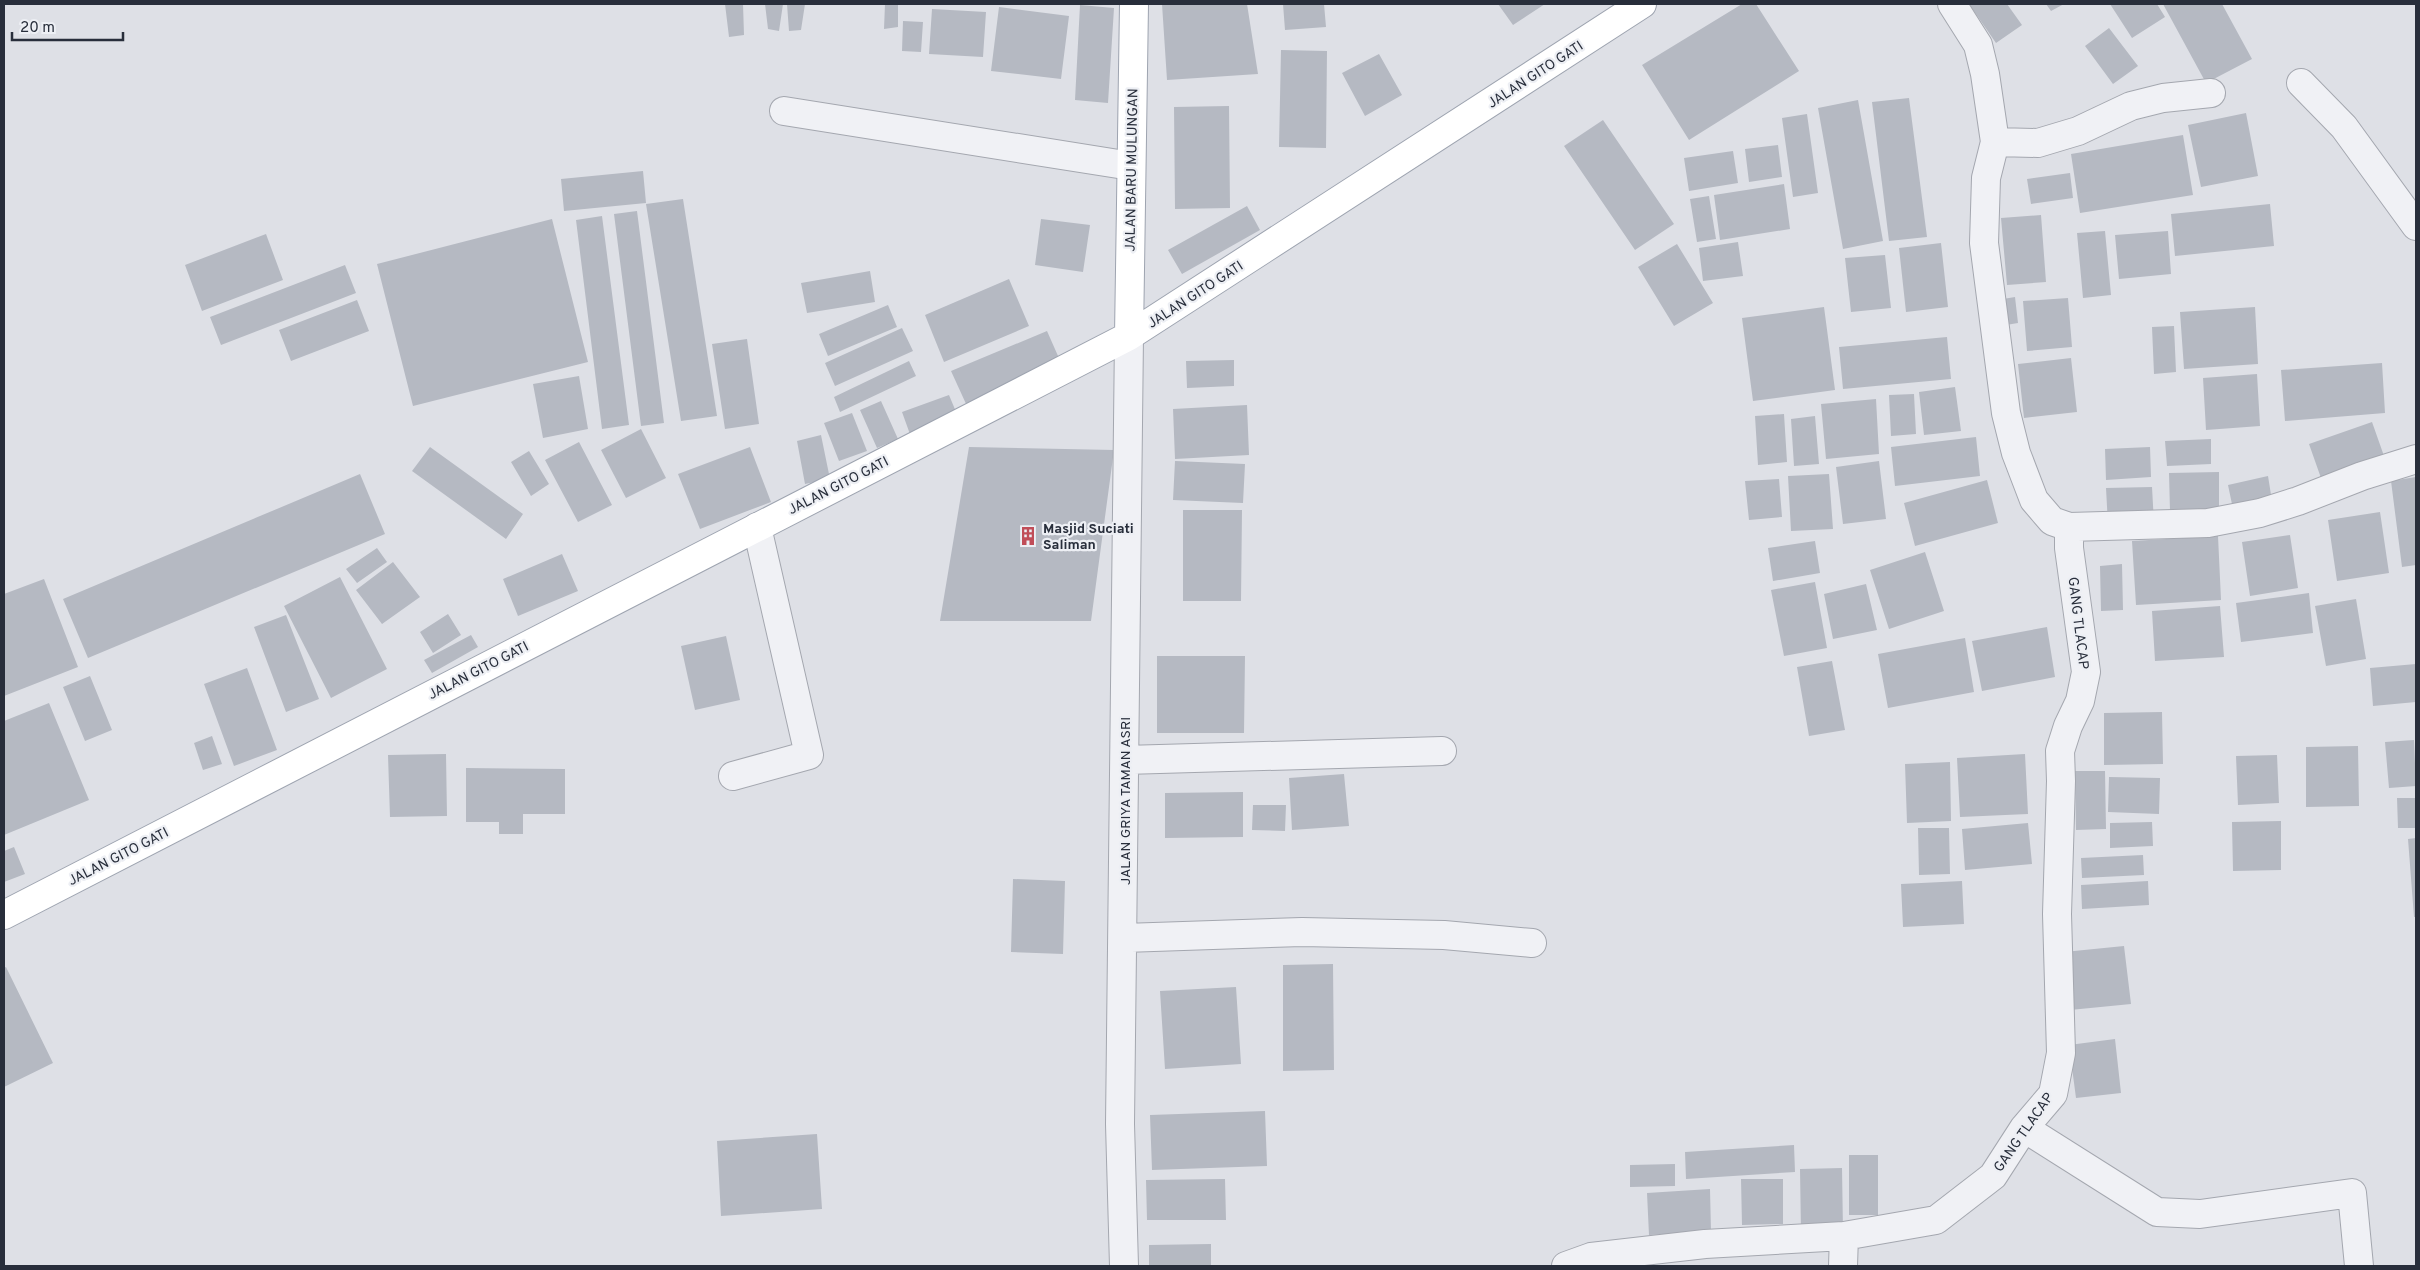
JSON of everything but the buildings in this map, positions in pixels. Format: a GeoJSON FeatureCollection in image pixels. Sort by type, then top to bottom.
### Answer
{"type":"FeatureCollection","features":[{"type":"Feature","properties":{"kind":"main road","name":"JALAN BARU MULUNGAN"},"geometry":{"type":"LineString","coordinates":[[1128,336],[1134,4]]}},
{"type":"Feature","properties":{"kind":"main road","name":"JALAN GITO GATI"},"geometry":{"type":"LineString","coordinates":[[4,915],[1128,336],[1642,4]]}},
{"type":"Feature","properties":{"kind":"street"},"geometry":{"type":"LineString","coordinates":[[1952,4],[1978,45],[1986,74],[1995,142],[1986,178],[1984,242],[2006,413],[2016,453],[2034,500],[2052,521],[2069,527],[2208,523],[2269,510],[2362,476],[2416,459]]}},
{"type":"Feature","properties":{"kind":"street"},"geometry":{"type":"LineString","coordinates":[[2301,83],[2344,127],[2416,226]]}},
{"type":"Feature","properties":{"kind":"street"},"geometry":{"type":"LineString","coordinates":[[1995,142],[2038,143],[2078,131],[2132,106],[2164,98],[2211,93]]}},
{"type":"Feature","properties":{"kind":"street"},"geometry":{"type":"LineString","coordinates":[[784,111],[1131,166]]}},
{"type":"Feature","properties":{"kind":"street","name":"JALAN GRIYA TAMAN ASRI"},"geometry":{"type":"LineString","coordinates":[[1124,1266],[1120,1124],[1124,938],[1128,336]]}},
{"type":"Feature","properties":{"kind":"street"},"geometry":{"type":"LineString","coordinates":[[733,776],[809,755],[757,526]]}},
{"type":"Feature","properties":{"kind":"street","name":"GANG TLACAP"},"geometry":{"type":"LineString","coordinates":[[1566,1266],[1591,1257],[1705,1244],[1844,1236],[1936,1220],[1993,1176],[2024,1128],[2053,1094],[2061,1053],[2057,914],[2061,781],[2060,751],[2068,726],[2080,700],[2086,672],[2069,548],[2069,527]]}},
{"type":"Feature","properties":{"kind":"street"},"geometry":{"type":"LineString","coordinates":[[1125,760],[1442,751]]}},
{"type":"Feature","properties":{"kind":"street"},"geometry":{"type":"LineString","coordinates":[[1124,938],[1302,932],[1444,935],[1532,943]]}},
{"type":"Feature","properties":{"kind":"street"},"geometry":{"type":"LineString","coordinates":[[2024,1128],[2157,1212],[2200,1214],[2352,1193],[2359,1266]]}},
{"type":"Feature","properties":{"kind":"street"},"geometry":{"type":"LineString","coordinates":[[1843,1266],[1844,1236]]}},
{"type":"Feature","properties":{"kind":"place","name":"Masjid Suciati Saliman"},"geometry":{"type":"Point","coordinates":[1028,536]}}]}
